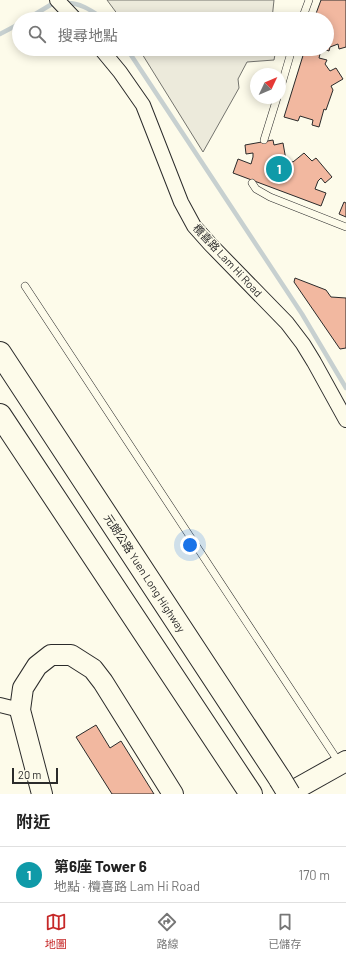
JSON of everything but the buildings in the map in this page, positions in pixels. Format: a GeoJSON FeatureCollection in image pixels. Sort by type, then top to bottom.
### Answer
{"type":"FeatureCollection","features":[{"type":"Feature","properties":{"kind":"highway","name":"元朗公路 Yuen Long Highway"},"geometry":{"type":"LineString","coordinates":[[0,353],[285,789]]}},
{"type":"Feature","properties":{"kind":"highway"},"geometry":{"type":"LineString","coordinates":[[0,414],[251,794]]}},
{"type":"Feature","properties":{"kind":"street"},"geometry":{"type":"LineString","coordinates":[[57,0],[68,12]]}},
{"type":"Feature","properties":{"kind":"street","name":"欖喜路 Lam Hi Road"},"geometry":{"type":"LineString","coordinates":[[107,56],[143,104],[181,202],[194,226],[287,323],[310,356],[346,420]]}},
{"type":"Feature","properties":{"kind":"street"},"geometry":{"type":"LineString","coordinates":[[42,794],[20,710],[23,688],[37,666],[51,655],[71,655],[93,669],[103,682],[173,794]]}},
{"type":"Feature","properties":{"kind":"street"},"geometry":{"type":"LineString","coordinates":[[0,705],[20,710]]}},
{"type":"Feature","properties":{"kind":"street"},"geometry":{"type":"LineString","coordinates":[[285,789],[344,767]]}},
{"type":"Feature","properties":{"kind":"lane"},"geometry":{"type":"LineString","coordinates":[[305,12],[309,0]]}},
{"type":"Feature","properties":{"kind":"lane"},"geometry":{"type":"LineString","coordinates":[[286,69],[290,56]]}},
{"type":"Feature","properties":{"kind":"lane"},"geometry":{"type":"LineString","coordinates":[[264,140],[275,104]]}},
{"type":"Feature","properties":{"kind":"lane"},"geometry":{"type":"LineString","coordinates":[[252,183],[256,189],[270,197],[346,227]]}},
{"type":"Feature","properties":{"kind":"lane"},"geometry":{"type":"LineString","coordinates":[[25,286],[344,767]]}},
{"type":"Feature","properties":{"kind":"shaded area"},"geometry":{"type":"Polygon","coordinates":[[[107,0],[274,0],[273,12],[116,12],[107,0]]]}},
{"type":"Feature","properties":{"kind":"shaded area"},"geometry":{"type":"Polygon","coordinates":[[[143,56],[275,56],[274,60],[247,62],[238,79],[239,88],[203,152],[143,56]]]}},
{"type":"Feature","properties":{"kind":"waterway"},"geometry":{"type":"LineString","coordinates":[[65,3],[76,4],[93,12]]}},
{"type":"Feature","properties":{"kind":"waterway"},"geometry":{"type":"LineString","coordinates":[[39,12],[52,4],[57,4]]}},
{"type":"Feature","properties":{"kind":"waterway"},"geometry":{"type":"LineString","coordinates":[[0,34],[12,28]]}},
{"type":"Feature","properties":{"kind":"waterway"},"geometry":{"type":"LineString","coordinates":[[132,56],[302,314],[346,388]]}},
{"type":"Feature","properties":{"kind":"place","name":"第6座 Tower 6"},"geometry":{"type":"Point","coordinates":[279,169]}}]}
